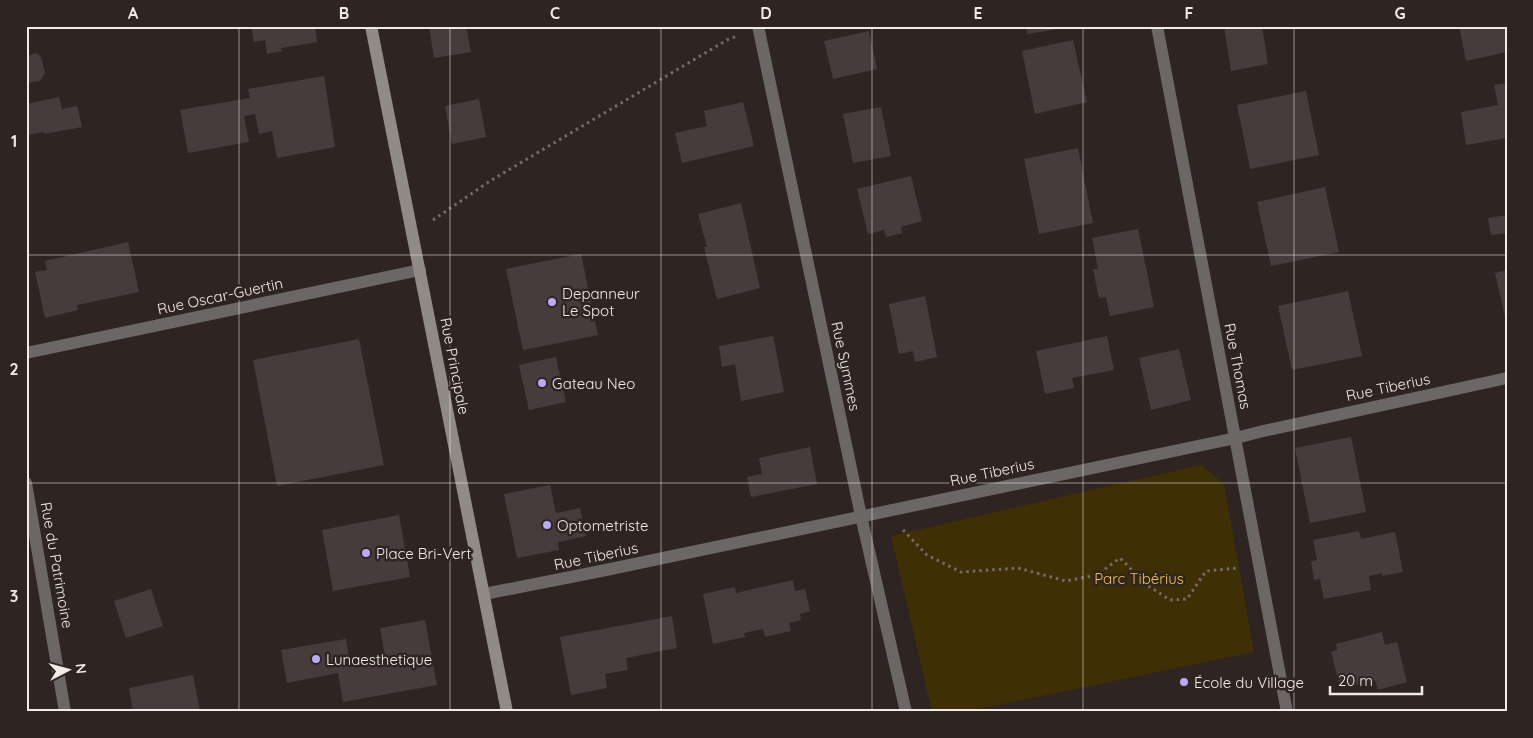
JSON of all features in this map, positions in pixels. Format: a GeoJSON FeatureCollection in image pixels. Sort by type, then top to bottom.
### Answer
{"type":"FeatureCollection","features":[{"type":"Feature","properties":{"kind":"street","name":"Rue Principale"},"geometry":{"type":"LineString","coordinates":[[371,26],[507,712]]}},
{"type":"Feature","properties":{"kind":"street","name":"Rue Thomas"},"geometry":{"type":"LineString","coordinates":[[1157,26],[1287,712]]}},
{"type":"Feature","properties":{"kind":"street","name":"Rue Symmes"},"geometry":{"type":"LineString","coordinates":[[758,27],[861,516],[906,712]]}},
{"type":"Feature","properties":{"kind":"street","name":"Rue Oscar-Guertin"},"geometry":{"type":"LineString","coordinates":[[26,353],[420,270]]}},
{"type":"Feature","properties":{"kind":"street","name":"Rue Tiberius"},"geometry":{"type":"LineString","coordinates":[[484,594],[601,572],[1236,438],[1507,378]]}},
{"type":"Feature","properties":{"kind":"street","name":"Rue du Patrimoine"},"geometry":{"type":"LineString","coordinates":[[26,484],[65,712]]}},
{"type":"Feature","properties":{"kind":"path"},"geometry":{"type":"LineString","coordinates":[[413,234],[490,181],[719,45],[758,27]]}},
{"type":"Feature","properties":{"kind":"path"},"geometry":{"type":"LineString","coordinates":[[896,530],[902,528],[927,554],[961,572],[1018,568],[1066,581],[1097,575],[1120,558],[1147,585],[1170,600],[1188,599],[1206,571],[1259,566]]}},
{"type":"Feature","properties":{"kind":"green space","name":"Parc Tibérius"},"geometry":{"type":"Polygon","coordinates":[[[1201,465],[1224,484],[1254,652],[964,712],[932,712],[891,536],[1201,465]]]}},
{"type":"Feature","properties":{"kind":"building"},"geometry":{"type":"Polygon","coordinates":[[[251,26],[315,26],[317,42],[281,48],[282,51],[267,54],[265,40],[254,42],[251,26]]]}},
{"type":"Feature","properties":{"kind":"building"},"geometry":{"type":"Polygon","coordinates":[[[429,26],[466,26],[471,52],[434,58],[429,26]]]}},
{"type":"Feature","properties":{"kind":"building"},"geometry":{"type":"Polygon","coordinates":[[[1026,26],[1071,26],[1071,27],[1027,34],[1026,26]]]}},
{"type":"Feature","properties":{"kind":"building"},"geometry":{"type":"Polygon","coordinates":[[[1224,26],[1262,26],[1268,64],[1231,71],[1224,26]]]}},
{"type":"Feature","properties":{"kind":"building"},"geometry":{"type":"Polygon","coordinates":[[[1459,26],[1504,26],[1507,52],[1466,61],[1459,26]]]}},
{"type":"Feature","properties":{"kind":"building"},"geometry":{"type":"Polygon","coordinates":[[[869,31],[877,69],[833,79],[824,41],[869,31]]]}},
{"type":"Feature","properties":{"kind":"building"},"geometry":{"type":"Polygon","coordinates":[[[1073,40],[1087,102],[1035,114],[1022,51],[1073,40]]]}},
{"type":"Feature","properties":{"kind":"building"},"geometry":{"type":"Polygon","coordinates":[[[37,53],[41,57],[45,73],[40,81],[26,83],[26,56],[37,53]]]}},
{"type":"Feature","properties":{"kind":"building"},"geometry":{"type":"Polygon","coordinates":[[[324,76],[335,147],[277,158],[272,131],[259,134],[255,114],[244,116],[249,142],[188,153],[180,110],[250,98],[248,89],[324,76]]]}},
{"type":"Feature","properties":{"kind":"building"},"geometry":{"type":"Polygon","coordinates":[[[1507,83],[1507,138],[1466,145],[1461,112],[1498,105],[1494,85],[1507,83]]]}},
{"type":"Feature","properties":{"kind":"building"},"geometry":{"type":"Polygon","coordinates":[[[1306,91],[1319,155],[1250,169],[1237,105],[1306,91]]]}},
{"type":"Feature","properties":{"kind":"building"},"geometry":{"type":"Polygon","coordinates":[[[59,97],[62,109],[77,106],[82,127],[44,134],[44,132],[26,135],[26,104],[59,97]]]}},
{"type":"Feature","properties":{"kind":"building"},"geometry":{"type":"Polygon","coordinates":[[[479,99],[486,137],[452,144],[445,106],[479,99]]]}},
{"type":"Feature","properties":{"kind":"building"},"geometry":{"type":"Polygon","coordinates":[[[743,102],[754,146],[682,163],[675,133],[707,126],[704,111],[743,102]]]}},
{"type":"Feature","properties":{"kind":"building"},"geometry":{"type":"Polygon","coordinates":[[[881,107],[891,156],[853,163],[843,114],[881,107]]]}},
{"type":"Feature","properties":{"kind":"building"},"geometry":{"type":"Polygon","coordinates":[[[1078,148],[1093,223],[1039,234],[1024,159],[1078,148]]]}},
{"type":"Feature","properties":{"kind":"building"},"geometry":{"type":"Polygon","coordinates":[[[911,176],[922,221],[901,227],[902,233],[886,237],[884,230],[868,234],[857,189],[911,176]]]}},
{"type":"Feature","properties":{"kind":"building"},"geometry":{"type":"Polygon","coordinates":[[[1325,187],[1339,252],[1271,266],[1257,202],[1325,187]]]}},
{"type":"Feature","properties":{"kind":"building"},"geometry":{"type":"Polygon","coordinates":[[[741,203],[760,288],[717,299],[704,247],[707,247],[698,214],[741,203]]]}},
{"type":"Feature","properties":{"kind":"building"},"geometry":{"type":"Polygon","coordinates":[[[1507,215],[1507,233],[1491,235],[1488,218],[1507,215]]]}},
{"type":"Feature","properties":{"kind":"building"},"geometry":{"type":"Polygon","coordinates":[[[1138,229],[1154,307],[1110,316],[1106,297],[1099,298],[1093,269],[1098,269],[1092,238],[1138,229]]]}},
{"type":"Feature","properties":{"kind":"building"},"geometry":{"type":"Polygon","coordinates":[[[128,242],[139,292],[77,305],[78,310],[45,318],[35,272],[47,270],[45,261],[128,242]]]}},
{"type":"Feature","properties":{"kind":"building","name":"Depanneur Le Spot"},"geometry":{"type":"Polygon","coordinates":[[[581,254],[598,335],[523,350],[506,269],[581,254]]]}},
{"type":"Feature","properties":{"kind":"building"},"geometry":{"type":"Polygon","coordinates":[[[1507,270],[1507,321],[1506,321],[1495,273],[1507,270]]]}},
{"type":"Feature","properties":{"kind":"building"},"geometry":{"type":"Polygon","coordinates":[[[1348,291],[1362,356],[1292,370],[1278,306],[1348,291]]]}},
{"type":"Feature","properties":{"kind":"building"},"geometry":{"type":"Polygon","coordinates":[[[925,296],[937,357],[915,362],[913,351],[899,354],[889,304],[925,296]]]}},
{"type":"Feature","properties":{"kind":"building"},"geometry":{"type":"Polygon","coordinates":[[[773,336],[784,392],[741,401],[735,364],[722,367],[719,346],[773,336]]]}},
{"type":"Feature","properties":{"kind":"building"},"geometry":{"type":"Polygon","coordinates":[[[1107,336],[1114,370],[1072,378],[1074,388],[1045,394],[1036,351],[1107,336]]]}},
{"type":"Feature","properties":{"kind":"building"},"geometry":{"type":"Polygon","coordinates":[[[359,339],[384,465],[277,486],[253,360],[359,339]]]}},
{"type":"Feature","properties":{"kind":"building"},"geometry":{"type":"Polygon","coordinates":[[[1179,349],[1191,400],[1151,410],[1139,358],[1179,349]]]}},
{"type":"Feature","properties":{"kind":"building","name":"Gateau Neo"},"geometry":{"type":"Polygon","coordinates":[[[556,357],[566,402],[529,410],[519,365],[556,357]]]}},
{"type":"Feature","properties":{"kind":"building"},"geometry":{"type":"Polygon","coordinates":[[[1351,437],[1366,512],[1310,523],[1295,448],[1351,437]]]}},
{"type":"Feature","properties":{"kind":"building"},"geometry":{"type":"Polygon","coordinates":[[[810,447],[817,484],[751,497],[747,477],[762,474],[759,458],[810,447]]]}},
{"type":"Feature","properties":{"kind":"building","name":"Optometriste"},"geometry":{"type":"Polygon","coordinates":[[[550,485],[556,513],[580,508],[586,536],[558,542],[559,550],[517,558],[504,494],[550,485]]]}},
{"type":"Feature","properties":{"kind":"building","name":"Place Bri-Vert"},"geometry":{"type":"Polygon","coordinates":[[[399,515],[410,577],[333,591],[322,530],[399,515]]]}},
{"type":"Feature","properties":{"kind":"building"},"geometry":{"type":"Polygon","coordinates":[[[1359,531],[1361,539],[1395,532],[1403,572],[1382,576],[1382,573],[1369,576],[1371,590],[1324,599],[1320,579],[1314,580],[1311,561],[1317,560],[1313,540],[1359,531]]]}},
{"type":"Feature","properties":{"kind":"building"},"geometry":{"type":"Polygon","coordinates":[[[793,580],[795,591],[805,589],[810,611],[800,614],[801,620],[789,623],[791,631],[765,637],[763,629],[744,633],[745,637],[713,644],[703,594],[735,587],[736,593],[793,580]]]}},
{"type":"Feature","properties":{"kind":"building"},"geometry":{"type":"Polygon","coordinates":[[[151,589],[163,626],[126,638],[114,601],[151,589]]]}},
{"type":"Feature","properties":{"kind":"building"},"geometry":{"type":"Polygon","coordinates":[[[672,616],[677,648],[626,658],[628,670],[605,674],[607,688],[571,695],[560,637],[672,616]]]}},
{"type":"Feature","properties":{"kind":"building","name":"Lunaesthetique"},"geometry":{"type":"Polygon","coordinates":[[[425,620],[437,685],[343,702],[338,673],[287,683],[281,650],[346,639],[350,662],[385,656],[380,628],[425,620]]]}},
{"type":"Feature","properties":{"kind":"building"},"geometry":{"type":"Polygon","coordinates":[[[1382,632],[1385,645],[1397,642],[1407,682],[1378,690],[1375,680],[1348,687],[1346,682],[1339,683],[1331,652],[1337,650],[1336,644],[1382,632]]]}},
{"type":"Feature","properties":{"kind":"building"},"geometry":{"type":"Polygon","coordinates":[[[193,675],[200,712],[133,712],[129,688],[193,675]]]}},
{"type":"Feature","properties":{"kind":"place","name":"Depanneur Le Spot"},"geometry":{"type":"Point","coordinates":[552,302]}},
{"type":"Feature","properties":{"kind":"place","name":"Gateau Neo"},"geometry":{"type":"Point","coordinates":[542,383]}},
{"type":"Feature","properties":{"kind":"place","name":"Optometriste"},"geometry":{"type":"Point","coordinates":[547,525]}},
{"type":"Feature","properties":{"kind":"place","name":"Place Bri-Vert"},"geometry":{"type":"Point","coordinates":[366,553]}},
{"type":"Feature","properties":{"kind":"place","name":"Lunaesthetique"},"geometry":{"type":"Point","coordinates":[316,659]}},
{"type":"Feature","properties":{"kind":"place","name":"École du Village"},"geometry":{"type":"Point","coordinates":[1184,682]}}]}
